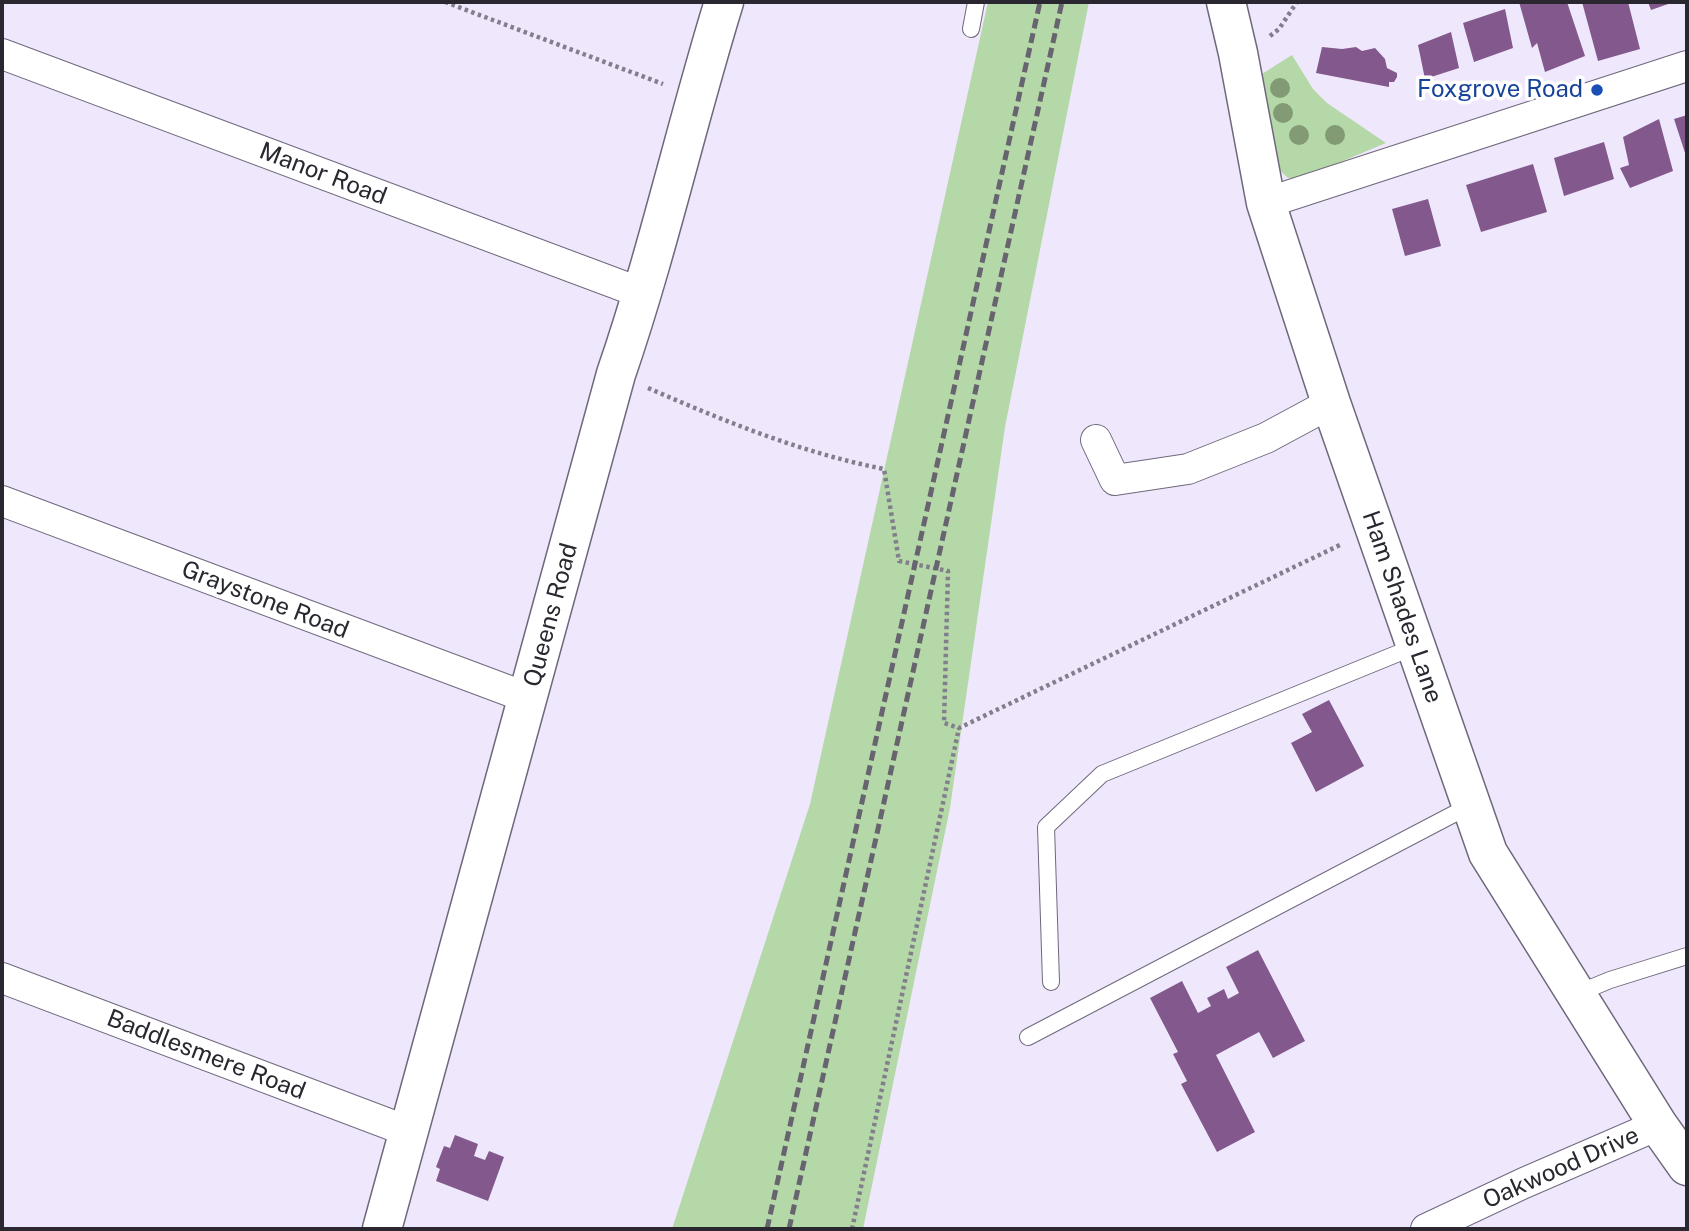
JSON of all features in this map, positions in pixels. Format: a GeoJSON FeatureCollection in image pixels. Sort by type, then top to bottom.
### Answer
{"type":"FeatureCollection","features":[{"type":"Feature","properties":{"kind":"street","name":"Queens Road"},"geometry":{"type":"LineString","coordinates":[[382,1229],[411,1132],[616,374],[644,294],[695,96],[724,2]]}},
{"type":"Feature","properties":{"kind":"street","name":"Ham Shades Lane"},"geometry":{"type":"LineString","coordinates":[[1226,2],[1266,204],[1331,403],[1488,852],[1658,1125],[1687,1166]]}},
{"type":"Feature","properties":{"kind":"street","name":"Manor Road"},"geometry":{"type":"LineString","coordinates":[[2,54],[644,294]]}},
{"type":"Feature","properties":{"kind":"street"},"geometry":{"type":"LineString","coordinates":[[1266,204],[1687,66]]}},
{"type":"Feature","properties":{"kind":"street"},"geometry":{"type":"LineString","coordinates":[[1096,440],[1115,480],[1188,469],[1266,438],[1331,403]]}},
{"type":"Feature","properties":{"kind":"street","name":"Graystone Road"},"geometry":{"type":"LineString","coordinates":[[2,501],[528,698]]}},
{"type":"Feature","properties":{"kind":"street","name":"Baddlesmere Road"},"geometry":{"type":"LineString","coordinates":[[2,978],[411,1132]]}},
{"type":"Feature","properties":{"kind":"street","name":"Oakwood Drive"},"geometry":{"type":"LineString","coordinates":[[1426,1229],[1658,1125]]}},
{"type":"Feature","properties":{"kind":"lane"},"geometry":{"type":"LineString","coordinates":[[971,29],[976,2]]}},
{"type":"Feature","properties":{"kind":"lane"},"geometry":{"type":"LineString","coordinates":[[1051,982],[1046,827],[1102,774],[1416,646]]}},
{"type":"Feature","properties":{"kind":"lane"},"geometry":{"type":"LineString","coordinates":[[1028,1037],[1471,805]]}},
{"type":"Feature","properties":{"kind":"lane"},"geometry":{"type":"LineString","coordinates":[[1576,994],[1610,980],[1687,956]]}},
{"type":"Feature","properties":{"kind":"path"},"geometry":{"type":"LineString","coordinates":[[445,2],[695,96]]}},
{"type":"Feature","properties":{"kind":"path"},"geometry":{"type":"LineString","coordinates":[[616,374],[698,410],[834,459],[884,469],[899,561],[948,571],[944,723],[959,728],[1375,529]]}},
{"type":"Feature","properties":{"kind":"path"},"geometry":{"type":"LineString","coordinates":[[852,1229],[959,728]]}},
{"type":"Feature","properties":{"kind":"green space"},"geometry":{"type":"Polygon","coordinates":[[[988,2],[1089,2],[1005,427],[950,808],[863,1229],[672,1229],[810,804],[988,2]]]}},
{"type":"Feature","properties":{"kind":"green space"},"geometry":{"type":"Polygon","coordinates":[[[1292,55],[1313,89],[1327,103],[1386,143],[1302,178],[1288,178],[1276,167],[1254,79],[1292,55]]]}},
{"type":"Feature","properties":{"kind":"building"},"geometry":{"type":"Polygon","coordinates":[[[1519,2],[1567,2],[1585,56],[1545,72],[1537,43],[1532,48],[1519,2]]]}},
{"type":"Feature","properties":{"kind":"building"},"geometry":{"type":"Polygon","coordinates":[[[1582,2],[1628,2],[1640,49],[1598,61],[1582,2]]]}},
{"type":"Feature","properties":{"kind":"building"},"geometry":{"type":"Polygon","coordinates":[[[1648,2],[1674,2],[1651,10],[1648,2]]]}},
{"type":"Feature","properties":{"kind":"building"},"geometry":{"type":"Polygon","coordinates":[[[1505,9],[1513,48],[1474,62],[1463,23],[1505,9]]]}},
{"type":"Feature","properties":{"kind":"building"},"geometry":{"type":"Polygon","coordinates":[[[1451,32],[1459,68],[1425,79],[1418,45],[1451,32]]]}},
{"type":"Feature","properties":{"kind":"building"},"geometry":{"type":"Polygon","coordinates":[[[1322,47],[1356,47],[1362,51],[1375,48],[1385,59],[1387,68],[1397,73],[1397,77],[1394,82],[1389,82],[1389,87],[1316,73],[1322,47]]]}},
{"type":"Feature","properties":{"kind":"building"},"geometry":{"type":"Polygon","coordinates":[[[1687,115],[1687,159],[1674,119],[1687,115]]]}},
{"type":"Feature","properties":{"kind":"building"},"geometry":{"type":"Polygon","coordinates":[[[1659,119],[1673,171],[1630,188],[1620,168],[1629,165],[1623,137],[1659,119]]]}},
{"type":"Feature","properties":{"kind":"building"},"geometry":{"type":"Polygon","coordinates":[[[1604,142],[1614,179],[1564,196],[1554,158],[1604,142]]]}},
{"type":"Feature","properties":{"kind":"building"},"geometry":{"type":"Polygon","coordinates":[[[1533,164],[1547,212],[1481,232],[1466,185],[1533,164]]]}},
{"type":"Feature","properties":{"kind":"building"},"geometry":{"type":"Polygon","coordinates":[[[1428,199],[1441,246],[1405,256],[1392,209],[1428,199]]]}},
{"type":"Feature","properties":{"kind":"building"},"geometry":{"type":"Polygon","coordinates":[[[1329,700],[1364,766],[1316,792],[1291,743],[1312,732],[1302,714],[1329,700]]]}},
{"type":"Feature","properties":{"kind":"building"},"geometry":{"type":"Polygon","coordinates":[[[1258,950],[1305,1041],[1273,1058],[1259,1032],[1216,1055],[1255,1132],[1217,1152],[1181,1084],[1187,1081],[1173,1054],[1178,1052],[1150,998],[1182,981],[1198,1013],[1211,1006],[1207,998],[1224,989],[1228,999],[1239,993],[1226,967],[1258,950]]]}},
{"type":"Feature","properties":{"kind":"building"},"geometry":{"type":"Polygon","coordinates":[[[455,1135],[478,1144],[474,1156],[485,1160],[489,1151],[504,1157],[488,1201],[436,1181],[440,1169],[436,1167],[444,1146],[450,1148],[455,1135]]]}},
{"type":"Feature","properties":{"kind":"railway"},"geometry":{"type":"LineString","coordinates":[[767,1229],[1040,2]]}},
{"type":"Feature","properties":{"kind":"railway"},"geometry":{"type":"LineString","coordinates":[[789,1229],[1062,2]]}},
{"type":"Feature","properties":{"kind":"place","name":"Foxgrove Road"},"geometry":{"type":"Point","coordinates":[1597,90]}}]}
